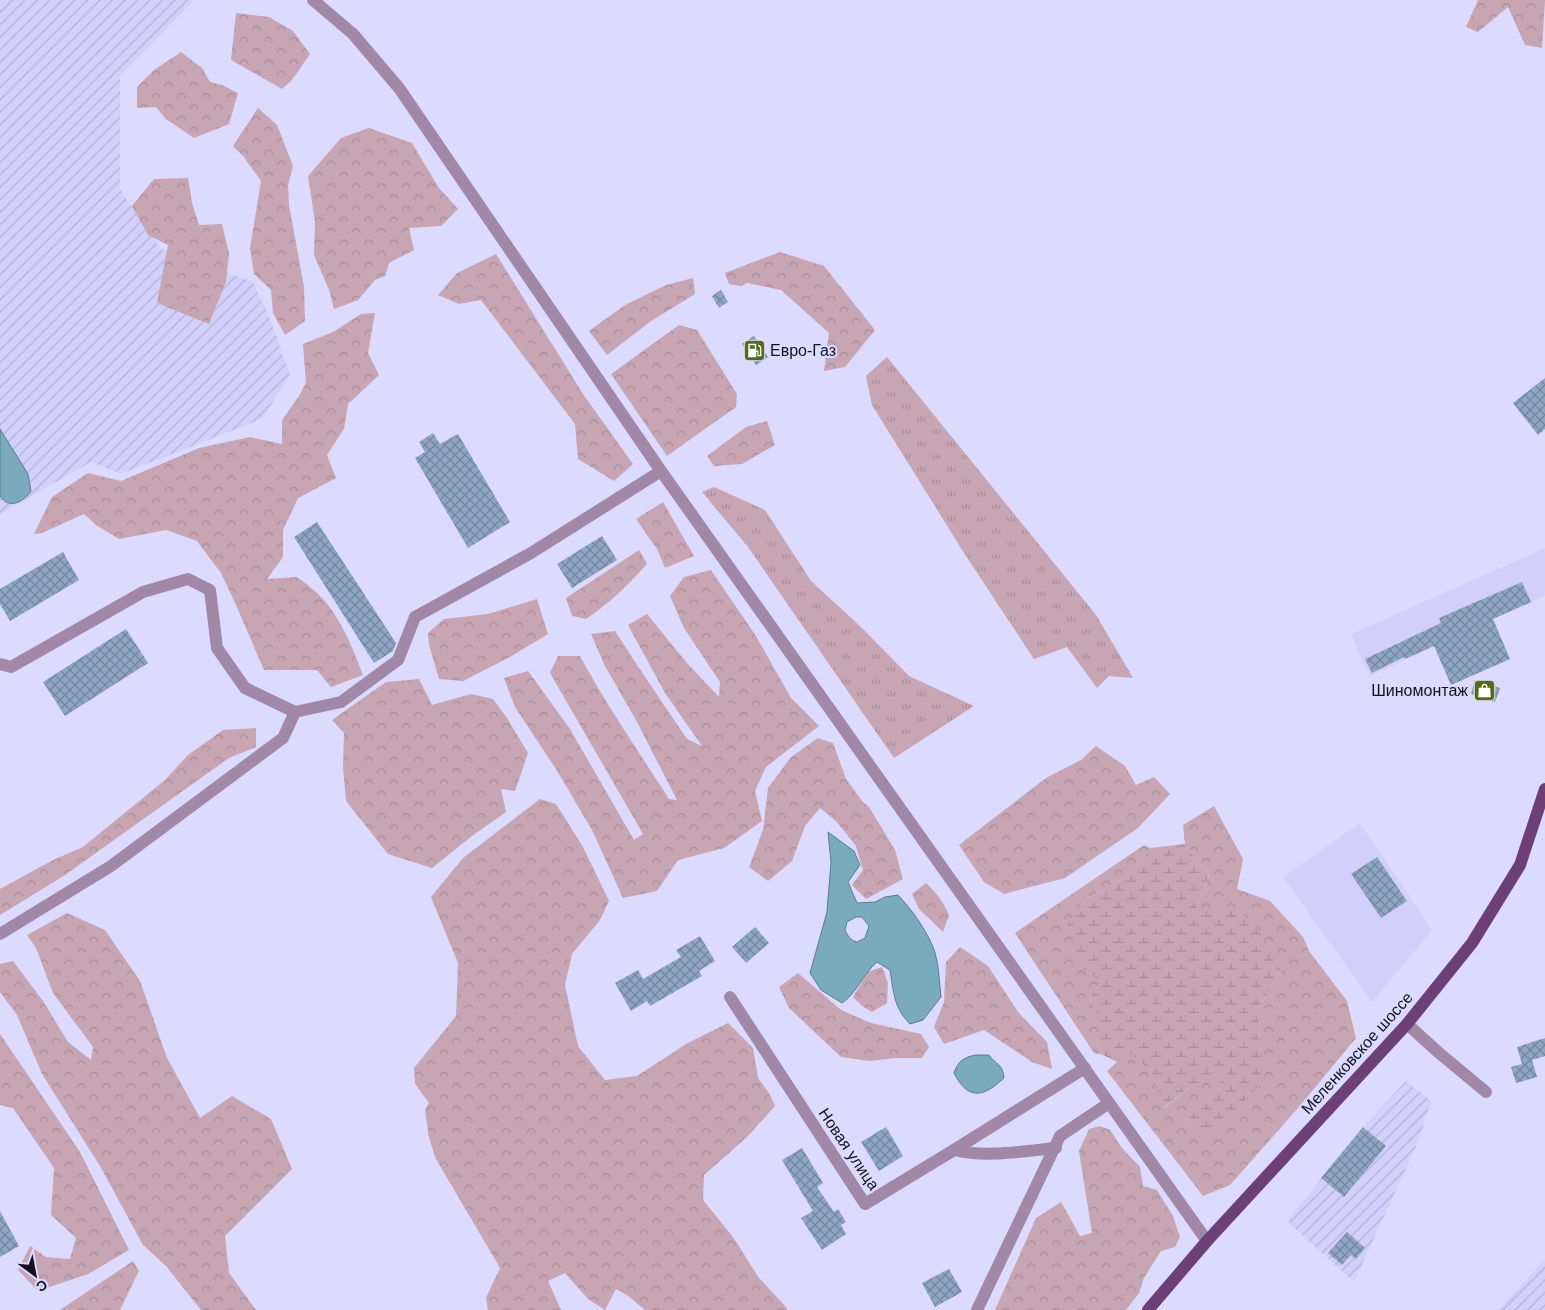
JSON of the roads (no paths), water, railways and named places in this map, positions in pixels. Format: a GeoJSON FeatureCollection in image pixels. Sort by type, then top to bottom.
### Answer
{"type":"FeatureCollection","features":[{"type":"Feature","properties":{"kind":"main road","name":"Меленковское шоссе"},"geometry":{"type":"LineString","coordinates":[[1148,1310],[1207,1241],[1407,1024],[1472,944],[1520,865],[1545,789]]}},
{"type":"Feature","properties":{"kind":"street"},"geometry":{"type":"LineString","coordinates":[[313,0],[353,34],[400,88],[661,471],[1207,1241]]}},
{"type":"Feature","properties":{"kind":"street"},"geometry":{"type":"LineString","coordinates":[[0,664],[11,666],[143,592],[188,579],[210,590],[218,648],[245,688],[295,712],[341,702],[398,660],[415,617],[531,553],[661,471]]}},
{"type":"Feature","properties":{"kind":"street"},"geometry":{"type":"LineString","coordinates":[[0,934],[110,866],[283,738],[295,712]]}},
{"type":"Feature","properties":{"kind":"street","name":"Новая улица"},"geometry":{"type":"LineString","coordinates":[[730,997],[865,1204],[1085,1068]]}},
{"type":"Feature","properties":{"kind":"street"},"geometry":{"type":"LineString","coordinates":[[1407,1024],[1486,1092]]}},
{"type":"Feature","properties":{"kind":"street"},"geometry":{"type":"LineString","coordinates":[[977,1310],[1056,1148],[1060,1136],[1109,1103]]}},
{"type":"Feature","properties":{"kind":"street"},"geometry":{"type":"LineString","coordinates":[[954,1150],[968,1154],[1005,1153],[1056,1148]]}},
{"type":"Feature","properties":{"kind":"place","name":"Евро-Газ"},"geometry":{"type":"Point","coordinates":[754,350]}},
{"type":"Feature","properties":{"kind":"place","name":"Шиномонтаж"},"geometry":{"type":"Point","coordinates":[1484,690]}}]}
